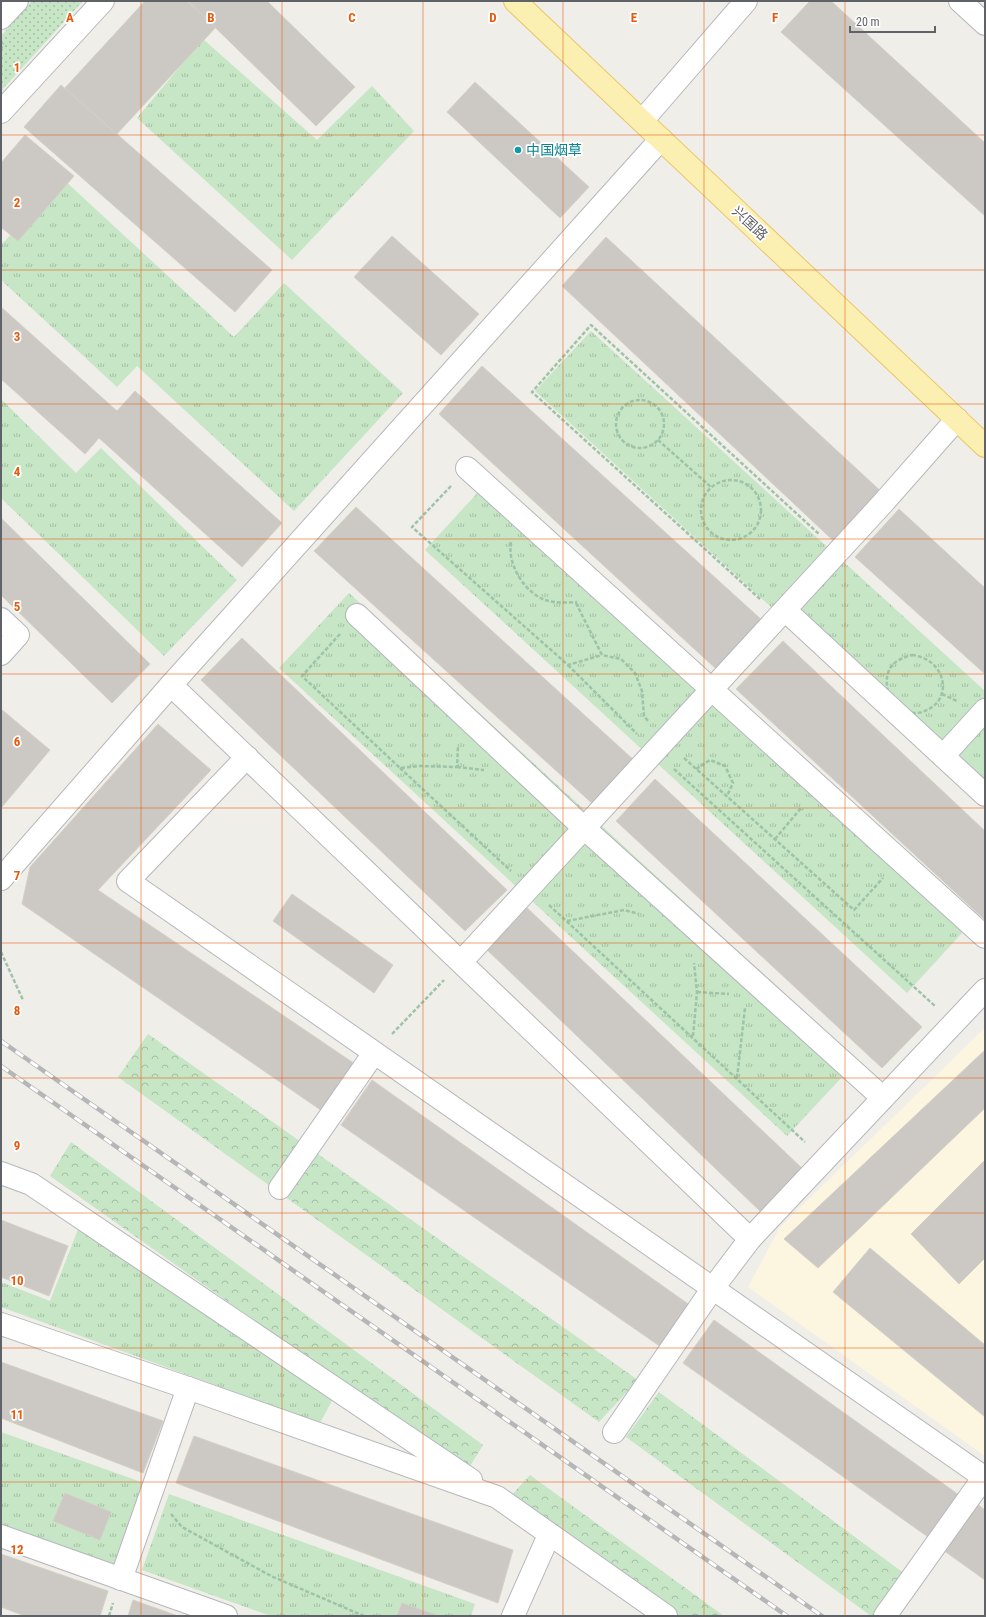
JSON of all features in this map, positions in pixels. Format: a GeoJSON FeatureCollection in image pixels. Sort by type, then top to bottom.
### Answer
{"type":"FeatureCollection","features":[{"type":"Feature","properties":{"kind":"main road","name":"兴国路"},"geometry":{"type":"LineString","coordinates":[[514,1],[985,446]]}},
{"type":"Feature","properties":{"kind":"street"},"geometry":{"type":"LineString","coordinates":[[1,18],[17,1]]}},
{"type":"Feature","properties":{"kind":"street"},"geometry":{"type":"LineString","coordinates":[[1,112],[102,1]]}},
{"type":"Feature","properties":{"kind":"street"},"geometry":{"type":"LineString","coordinates":[[642,121],[746,1]]}},
{"type":"Feature","properties":{"kind":"street"},"geometry":{"type":"LineString","coordinates":[[960,1],[985,24]]}},
{"type":"Feature","properties":{"kind":"street"},"geometry":{"type":"LineString","coordinates":[[1,879],[171,685],[661,139]]}},
{"type":"Feature","properties":{"kind":"street"},"geometry":{"type":"LineString","coordinates":[[461,962],[838,552],[957,419]]}},
{"type":"Feature","properties":{"kind":"street"},"geometry":{"type":"LineString","coordinates":[[468,468],[985,937]]}},
{"type":"Feature","properties":{"kind":"street"},"geometry":{"type":"LineString","coordinates":[[782,613],[892,708],[985,795]]}},
{"type":"Feature","properties":{"kind":"street"},"geometry":{"type":"LineString","coordinates":[[356,615],[584,828],[883,1098]]}},
{"type":"Feature","properties":{"kind":"street"},"geometry":{"type":"LineString","coordinates":[[1,619],[18,635],[1,654]]}},
{"type":"Feature","properties":{"kind":"street"},"geometry":{"type":"LineString","coordinates":[[171,685],[750,1240]]}},
{"type":"Feature","properties":{"kind":"street"},"geometry":{"type":"LineString","coordinates":[[943,756],[985,710]]}},
{"type":"Feature","properties":{"kind":"street"},"geometry":{"type":"LineString","coordinates":[[247,757],[128,881],[985,1478],[885,1616]]}},
{"type":"Feature","properties":{"kind":"street"},"geometry":{"type":"LineString","coordinates":[[614,1432],[713,1288],[750,1240],[985,990]]}},
{"type":"Feature","properties":{"kind":"street"},"geometry":{"type":"LineString","coordinates":[[280,1188],[374,1053]]}},
{"type":"Feature","properties":{"kind":"street"},"geometry":{"type":"LineString","coordinates":[[1,1173],[32,1184],[497,1497],[666,1616]]}},
{"type":"Feature","properties":{"kind":"street"},"geometry":{"type":"LineString","coordinates":[[1,1324],[497,1497]]}},
{"type":"Feature","properties":{"kind":"street"},"geometry":{"type":"LineString","coordinates":[[121,1579],[188,1388]]}},
{"type":"Feature","properties":{"kind":"street"},"geometry":{"type":"LineString","coordinates":[[513,1616],[549,1535]]}},
{"type":"Feature","properties":{"kind":"street"},"geometry":{"type":"LineString","coordinates":[[1,1536],[226,1616]]}},
{"type":"Feature","properties":{"kind":"path"},"geometry":{"type":"LineString","coordinates":[[782,613],[532,392],[591,325],[838,552]]}},
{"type":"Feature","properties":{"kind":"path"},"geometry":{"type":"LineString","coordinates":[[639,400],[654,404],[663,417],[662,433],[658,440],[644,448],[629,446],[622,441],[616,427],[619,411],[631,401],[639,400]]}},
{"type":"Feature","properties":{"kind":"path"},"geometry":{"type":"LineString","coordinates":[[658,440],[710,487]]}},
{"type":"Feature","properties":{"kind":"path"},"geometry":{"type":"LineString","coordinates":[[468,468],[412,527],[660,746],[954,1023]]}},
{"type":"Feature","properties":{"kind":"path"},"geometry":{"type":"LineString","coordinates":[[724,480],[734,480],[743,482],[752,488],[758,495],[761,505],[761,515],[758,524],[752,532],[743,538],[723,540],[714,536],[706,528],[702,520],[700,510],[702,499],[710,487],[724,480]]}},
{"type":"Feature","properties":{"kind":"path"},"geometry":{"type":"LineString","coordinates":[[516,512],[509,553],[524,586],[546,600],[576,603],[606,594]]}},
{"type":"Feature","properties":{"kind":"path"},"geometry":{"type":"LineString","coordinates":[[576,603],[602,655]]}},
{"type":"Feature","properties":{"kind":"path"},"geometry":{"type":"LineString","coordinates":[[356,615],[302,676],[824,1160]]}},
{"type":"Feature","properties":{"kind":"path"},"geometry":{"type":"LineString","coordinates":[[568,665],[602,655],[621,659],[636,673],[642,691],[644,716],[660,746],[696,769],[854,910],[899,860]]}},
{"type":"Feature","properties":{"kind":"path"},"geometry":{"type":"LineString","coordinates":[[912,655],[922,656],[930,660],[937,667],[943,680],[942,694],[937,702],[930,708],[921,712],[912,713],[892,708],[886,688],[886,679],[889,670],[903,658],[912,655]]}},
{"type":"Feature","properties":{"kind":"path"},"geometry":{"type":"LineString","coordinates":[[400,768],[420,766],[457,767],[460,712]]}},
{"type":"Feature","properties":{"kind":"path"},"geometry":{"type":"LineString","coordinates":[[696,769],[710,760],[725,766],[733,783],[727,796]]}},
{"type":"Feature","properties":{"kind":"path"},"geometry":{"type":"LineString","coordinates":[[775,839],[801,808],[806,813]]}},
{"type":"Feature","properties":{"kind":"path"},"geometry":{"type":"LineString","coordinates":[[875,875],[881,880]]}},
{"type":"Feature","properties":{"kind":"path"},"geometry":{"type":"LineString","coordinates":[[567,921],[624,910],[647,916]]}},
{"type":"Feature","properties":{"kind":"path"},"geometry":{"type":"LineString","coordinates":[[1,952],[23,1000]]}},
{"type":"Feature","properties":{"kind":"path"},"geometry":{"type":"LineString","coordinates":[[692,1037],[697,992],[694,957]]}},
{"type":"Feature","properties":{"kind":"path"},"geometry":{"type":"LineString","coordinates":[[374,1053],[461,962]]}},
{"type":"Feature","properties":{"kind":"path"},"geometry":{"type":"LineString","coordinates":[[737,1078],[749,976]]}},
{"type":"Feature","properties":{"kind":"path"},"geometry":{"type":"LineString","coordinates":[[152,1491],[182,1527],[272,1576],[364,1616]]}},
{"type":"Feature","properties":{"kind":"shaded area"},"geometry":{"type":"Polygon","coordinates":[[[985,1028],[985,1456],[748,1287],[780,1227],[985,1028]]]}},
{"type":"Feature","properties":{"kind":"green space"},"geometry":{"type":"Polygon","coordinates":[[[32,1],[83,1],[1,91],[1,36],[32,1]]]}},
{"type":"Feature","properties":{"kind":"green space"},"geometry":{"type":"Polygon","coordinates":[[[203,39],[317,140],[372,86],[414,131],[292,260],[137,118],[203,39]]]}},
{"type":"Feature","properties":{"kind":"green space"},"geometry":{"type":"Polygon","coordinates":[[[63,179],[234,337],[284,283],[403,393],[294,511],[137,366],[117,387],[1,280],[1,245],[63,179]]]}},
{"type":"Feature","properties":{"kind":"green space"},"geometry":{"type":"Polygon","coordinates":[[[591,331],[985,691],[985,803],[535,391],[591,331]]]}},
{"type":"Feature","properties":{"kind":"green space"},"geometry":{"type":"Polygon","coordinates":[[[1,399],[76,473],[101,448],[237,580],[164,656],[1,498],[1,399]]]}},
{"type":"Feature","properties":{"kind":"green space"},"geometry":{"type":"Polygon","coordinates":[[[493,476],[974,920],[907,993],[425,550],[493,476]]]}},
{"type":"Feature","properties":{"kind":"green space"},"geometry":{"type":"Polygon","coordinates":[[[349,593],[857,1061],[787,1136],[279,668],[349,593]]]}},
{"type":"Feature","properties":{"kind":"green space"},"geometry":{"type":"Polygon","coordinates":[[[148,1034],[638,1380],[599,1422],[118,1077],[148,1034]]]}},
{"type":"Feature","properties":{"kind":"green space"},"geometry":{"type":"Polygon","coordinates":[[[71,1142],[483,1445],[467,1471],[50,1176],[71,1142]]]}},
{"type":"Feature","properties":{"kind":"green space"},"geometry":{"type":"Polygon","coordinates":[[[79,1227],[335,1395],[320,1423],[1,1307],[1,1282],[50,1301],[79,1227]]]}},
{"type":"Feature","properties":{"kind":"green space"},"geometry":{"type":"Polygon","coordinates":[[[659,1392],[905,1574],[874,1616],[871,1616],[626,1437],[659,1392]]]}},
{"type":"Feature","properties":{"kind":"green space"},"geometry":{"type":"Polygon","coordinates":[[[1,1432],[144,1483],[112,1572],[1,1532],[1,1432]]]}},
{"type":"Feature","properties":{"kind":"green space"},"geometry":{"type":"Polygon","coordinates":[[[530,1475],[724,1616],[666,1616],[508,1499],[530,1475]]]}},
{"type":"Feature","properties":{"kind":"green space"},"geometry":{"type":"Polygon","coordinates":[[[169,1494],[475,1604],[471,1616],[271,1616],[142,1570],[169,1494]]]}},
{"type":"Feature","properties":{"kind":"building"},"geometry":{"type":"Polygon","coordinates":[[[145,1],[187,1],[216,27],[115,136],[64,89],[145,1]]]}},
{"type":"Feature","properties":{"kind":"building"},"geometry":{"type":"Polygon","coordinates":[[[188,1],[267,1],[355,87],[316,126],[188,1]]]}},
{"type":"Feature","properties":{"kind":"building"},"geometry":{"type":"Polygon","coordinates":[[[810,1],[831,1],[985,143],[985,216],[781,32],[810,1]]]}},
{"type":"Feature","properties":{"kind":"building","name":"中国烟草"},"geometry":{"type":"Polygon","coordinates":[[[475,82],[589,187],[560,218],[447,112],[475,82]]]}},
{"type":"Feature","properties":{"kind":"building"},"geometry":{"type":"Polygon","coordinates":[[[61,85],[272,270],[235,312],[24,127],[61,85]]]}},
{"type":"Feature","properties":{"kind":"building"},"geometry":{"type":"Polygon","coordinates":[[[25,135],[74,176],[18,241],[2,228],[1,230],[1,163],[25,135]]]}},
{"type":"Feature","properties":{"kind":"building"},"geometry":{"type":"Polygon","coordinates":[[[392,236],[479,314],[441,355],[354,277],[392,236]]]}},
{"type":"Feature","properties":{"kind":"building"},"geometry":{"type":"Polygon","coordinates":[[[606,237],[886,496],[839,546],[562,286],[606,237]]]}},
{"type":"Feature","properties":{"kind":"building"},"geometry":{"type":"Polygon","coordinates":[[[1,307],[117,411],[135,391],[282,523],[242,567],[99,438],[85,454],[1,379],[1,307]]]}},
{"type":"Feature","properties":{"kind":"building"},"geometry":{"type":"Polygon","coordinates":[[[482,366],[763,621],[715,668],[439,414],[482,366]]]}},
{"type":"Feature","properties":{"kind":"building"},"geometry":{"type":"Polygon","coordinates":[[[356,507],[636,762],[595,806],[314,551],[356,507]]]}},
{"type":"Feature","properties":{"kind":"building"},"geometry":{"type":"Polygon","coordinates":[[[899,509],[985,588],[985,674],[855,557],[899,509]]]}},
{"type":"Feature","properties":{"kind":"building"},"geometry":{"type":"Polygon","coordinates":[[[1,518],[150,664],[112,703],[1,595],[1,518]]]}},
{"type":"Feature","properties":{"kind":"building"},"geometry":{"type":"Polygon","coordinates":[[[242,638],[507,890],[465,931],[201,680],[242,638]]]}},
{"type":"Feature","properties":{"kind":"building"},"geometry":{"type":"Polygon","coordinates":[[[783,641],[985,831],[985,920],[736,689],[783,641]]]}},
{"type":"Feature","properties":{"kind":"building"},"geometry":{"type":"Polygon","coordinates":[[[1,709],[50,750],[1,808],[1,709]]]}},
{"type":"Feature","properties":{"kind":"building"},"geometry":{"type":"Polygon","coordinates":[[[158,724],[211,770],[98,890],[355,1064],[322,1111],[22,904],[30,867],[158,724]]]}},
{"type":"Feature","properties":{"kind":"building"},"geometry":{"type":"Polygon","coordinates":[[[655,779],[922,1027],[882,1068],[616,821],[655,779]]]}},
{"type":"Feature","properties":{"kind":"building"},"geometry":{"type":"Polygon","coordinates":[[[292,894],[393,965],[374,993],[273,921],[292,894]]]}},
{"type":"Feature","properties":{"kind":"building"},"geometry":{"type":"Polygon","coordinates":[[[524,905],[805,1171],[762,1213],[484,947],[524,905]]]}},
{"type":"Feature","properties":{"kind":"building"},"geometry":{"type":"Polygon","coordinates":[[[985,1050],[985,1108],[818,1268],[784,1239],[985,1050]]]}},
{"type":"Feature","properties":{"kind":"building"},"geometry":{"type":"Polygon","coordinates":[[[372,1080],[691,1306],[661,1347],[341,1125],[372,1080]]]}},
{"type":"Feature","properties":{"kind":"building"},"geometry":{"type":"Polygon","coordinates":[[[985,1160],[985,1258],[959,1284],[911,1234],[985,1160]]]}},
{"type":"Feature","properties":{"kind":"building"},"geometry":{"type":"Polygon","coordinates":[[[1,1220],[68,1246],[49,1296],[1,1277],[1,1220]]]}},
{"type":"Feature","properties":{"kind":"building"},"geometry":{"type":"Polygon","coordinates":[[[870,1248],[985,1345],[985,1417],[833,1292],[870,1248]]]}},
{"type":"Feature","properties":{"kind":"building"},"geometry":{"type":"Polygon","coordinates":[[[714,1320],[959,1495],[928,1537],[683,1363],[714,1320]]]}},
{"type":"Feature","properties":{"kind":"building"},"geometry":{"type":"Polygon","coordinates":[[[1,1362],[163,1421],[143,1473],[1,1418],[1,1362]]]}},
{"type":"Feature","properties":{"kind":"building"},"geometry":{"type":"Polygon","coordinates":[[[194,1436],[513,1550],[498,1603],[176,1483],[194,1436]]]}},
{"type":"Feature","properties":{"kind":"building"},"geometry":{"type":"Polygon","coordinates":[[[65,1493],[111,1512],[100,1540],[53,1521],[65,1493]]]}},
{"type":"Feature","properties":{"kind":"building"},"geometry":{"type":"Polygon","coordinates":[[[977,1504],[985,1510],[985,1580],[943,1550],[977,1504]]]}},
{"type":"Feature","properties":{"kind":"building"},"geometry":{"type":"Polygon","coordinates":[[[1,1554],[108,1591],[100,1616],[25,1616],[1,1607],[1,1554]]]}},
{"type":"Feature","properties":{"kind":"building"},"geometry":{"type":"Polygon","coordinates":[[[133,1600],[178,1616],[128,1616],[133,1600]]]}},
{"type":"Feature","properties":{"kind":"building"},"geometry":{"type":"Polygon","coordinates":[[[402,1603],[439,1616],[397,1616],[402,1603]]]}},
{"type":"Feature","properties":{"kind":"railway"},"geometry":{"type":"LineString","coordinates":[[1,1041],[822,1616]]}},
{"type":"Feature","properties":{"kind":"railway"},"geometry":{"type":"LineString","coordinates":[[1,1066],[787,1616]]}},
{"type":"Feature","properties":{"kind":"place","name":"中国烟草"},"geometry":{"type":"Point","coordinates":[518,150]}}]}
